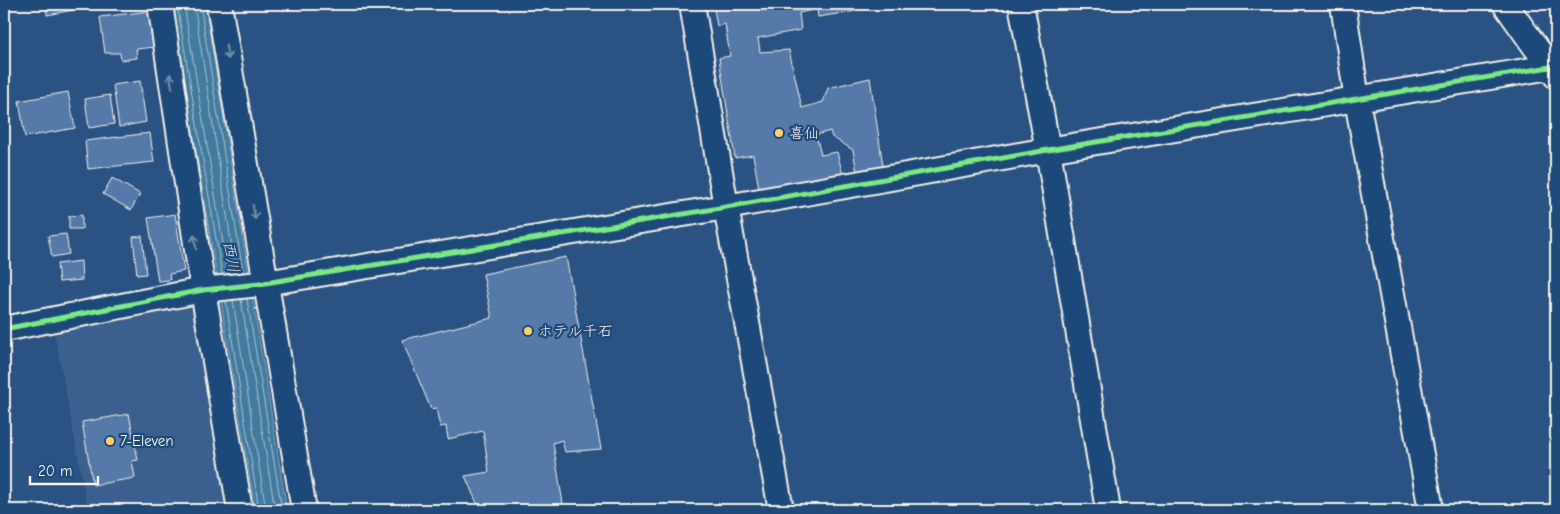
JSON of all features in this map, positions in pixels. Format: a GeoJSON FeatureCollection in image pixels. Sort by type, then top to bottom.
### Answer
{"type":"FeatureCollection","features":[{"type":"Feature","properties":{"kind":"street"},"geometry":{"type":"LineString","coordinates":[[160,4],[209,289],[240,510]]}},
{"type":"Feature","properties":{"kind":"street"},"geometry":{"type":"LineString","coordinates":[[219,4],[263,284],[304,510]]}},
{"type":"Feature","properties":{"kind":"street"},"geometry":{"type":"LineString","coordinates":[[692,4],[726,207],[781,510]]}},
{"type":"Feature","properties":{"kind":"street"},"geometry":{"type":"LineString","coordinates":[[1021,4],[1048,150],[1108,510]]}},
{"type":"Feature","properties":{"kind":"street"},"geometry":{"type":"LineString","coordinates":[[1343,4],[1357,100],[1431,510]]}},
{"type":"Feature","properties":{"kind":"street"},"geometry":{"type":"LineString","coordinates":[[4,329],[209,289],[263,284],[726,207],[1048,150],[1554,70],[1505,4]]}},
{"type":"Feature","properties":{"kind":"shaded area"},"geometry":{"type":"Polygon","coordinates":[[[194,307],[202,313],[235,510],[88,510],[54,329],[194,307]]]}},
{"type":"Feature","properties":{"kind":"water","name":"西川"},"geometry":{"type":"Polygon","coordinates":[[[172,4],[205,4],[287,510],[255,510],[172,4]]]}},
{"type":"Feature","properties":{"kind":"building"},"geometry":{"type":"Polygon","coordinates":[[[46,4],[78,4],[79,9],[47,15],[46,4]]]}},
{"type":"Feature","properties":{"kind":"building"},"geometry":{"type":"Polygon","coordinates":[[[713,4],[855,4],[856,11],[818,17],[817,9],[799,13],[801,30],[758,38],[760,52],[789,50],[802,108],[823,102],[828,88],[870,78],[883,166],[857,173],[853,150],[832,137],[830,131],[816,135],[821,155],[837,152],[844,179],[760,194],[753,155],[735,158],[719,58],[730,56],[725,24],[717,26],[713,4]]]}},
{"type":"Feature","properties":{"kind":"building"},"geometry":{"type":"Polygon","coordinates":[[[150,11],[156,47],[136,49],[137,58],[121,60],[120,53],[105,53],[100,17],[150,11]]]}},
{"type":"Feature","properties":{"kind":"building"},"geometry":{"type":"Polygon","coordinates":[[[4,75],[6,75],[8,95],[4,96],[4,75]]]}},
{"type":"Feature","properties":{"kind":"building"},"geometry":{"type":"Polygon","coordinates":[[[140,81],[146,122],[119,127],[113,85],[140,81]]]}},
{"type":"Feature","properties":{"kind":"building"},"geometry":{"type":"Polygon","coordinates":[[[68,92],[75,128],[25,137],[19,101],[68,92]]]}},
{"type":"Feature","properties":{"kind":"building"},"geometry":{"type":"Polygon","coordinates":[[[110,95],[114,124],[89,128],[85,99],[110,95]]]}},
{"type":"Feature","properties":{"kind":"building"},"geometry":{"type":"Polygon","coordinates":[[[4,99],[8,99],[11,116],[4,117],[4,99]]]}},
{"type":"Feature","properties":{"kind":"building"},"geometry":{"type":"Polygon","coordinates":[[[150,133],[154,162],[88,169],[85,141],[150,133]]]}},
{"type":"Feature","properties":{"kind":"building"},"geometry":{"type":"Polygon","coordinates":[[[112,178],[140,194],[131,210],[103,194],[112,178]]]}},
{"type":"Feature","properties":{"kind":"building"},"geometry":{"type":"Polygon","coordinates":[[[175,214],[184,271],[169,274],[170,280],[158,281],[148,218],[175,214]]]}},
{"type":"Feature","properties":{"kind":"building"},"geometry":{"type":"Polygon","coordinates":[[[82,215],[82,229],[69,229],[69,216],[82,215]]]}},
{"type":"Feature","properties":{"kind":"building"},"geometry":{"type":"Polygon","coordinates":[[[66,234],[69,254],[52,257],[48,236],[66,234]]]}},
{"type":"Feature","properties":{"kind":"building"},"geometry":{"type":"Polygon","coordinates":[[[142,236],[146,274],[137,275],[133,237],[142,236]]]}},
{"type":"Feature","properties":{"kind":"building"},"geometry":{"type":"Polygon","coordinates":[[[566,257],[601,449],[565,452],[562,440],[553,443],[564,510],[480,510],[465,476],[489,472],[483,431],[448,439],[446,426],[440,427],[436,408],[431,409],[402,340],[492,318],[483,274],[566,257]]]}},
{"type":"Feature","properties":{"kind":"building"},"geometry":{"type":"Polygon","coordinates":[[[81,261],[82,280],[59,282],[57,264],[81,261]]]}},
{"type":"Feature","properties":{"kind":"building","name":"7-Eleven"},"geometry":{"type":"Polygon","coordinates":[[[129,414],[138,460],[132,461],[135,478],[93,485],[82,422],[129,414]]]}},
{"type":"Feature","properties":{"kind":"cycle path"},"geometry":{"type":"LineString","coordinates":[[4,329],[203,290],[259,284],[726,207],[1048,150],[1556,66]]}},
{"type":"Feature","properties":{"kind":"place","name":"喜仙"},"geometry":{"type":"Point","coordinates":[779,133]}},
{"type":"Feature","properties":{"kind":"place","name":"ホテル千石"},"geometry":{"type":"Point","coordinates":[528,331]}},
{"type":"Feature","properties":{"kind":"place","name":"7-Eleven"},"geometry":{"type":"Point","coordinates":[110,441]}}]}
